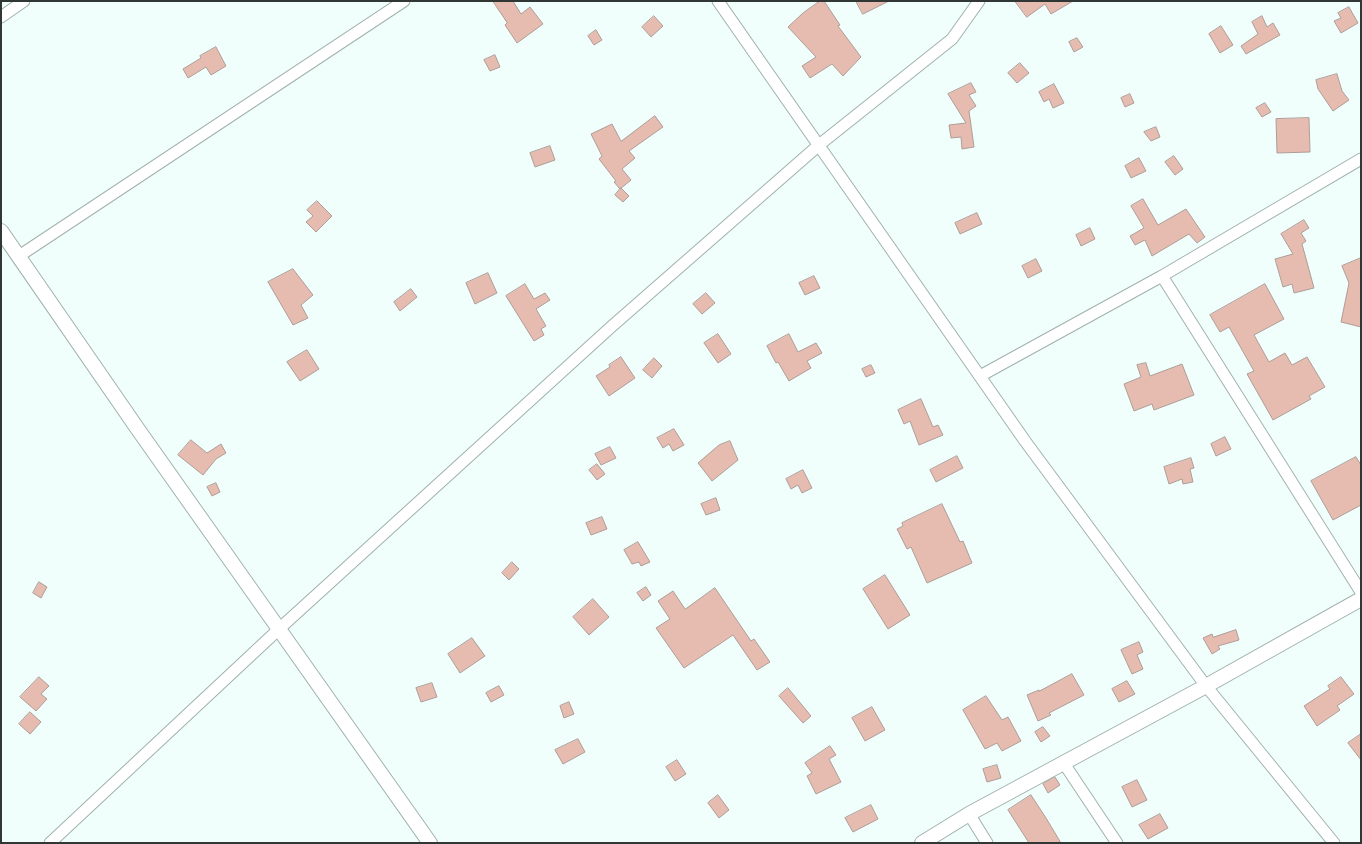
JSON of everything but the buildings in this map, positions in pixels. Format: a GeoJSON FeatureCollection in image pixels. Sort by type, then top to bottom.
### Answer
{"type":"FeatureCollection","features":[{"type":"Feature","properties":{"kind":"street"},"geometry":{"type":"LineString","coordinates":[[1,17],[24,1]]}},
{"type":"Feature","properties":{"kind":"street"},"geometry":{"type":"LineString","coordinates":[[19,256],[404,1]]}},
{"type":"Feature","properties":{"kind":"street"},"geometry":{"type":"LineString","coordinates":[[718,1],[1025,441],[1206,686],[1334,843]]}},
{"type":"Feature","properties":{"kind":"street"},"geometry":{"type":"LineString","coordinates":[[50,843],[279,629],[611,327],[819,145],[952,40],[979,1]]}},
{"type":"Feature","properties":{"kind":"street"},"geometry":{"type":"LineString","coordinates":[[980,376],[1162,276],[1361,159]]}},
{"type":"Feature","properties":{"kind":"street"},"geometry":{"type":"LineString","coordinates":[[1,231],[137,428],[430,843]]}},
{"type":"Feature","properties":{"kind":"street"},"geometry":{"type":"LineString","coordinates":[[1162,276],[1361,592]]}},
{"type":"Feature","properties":{"kind":"street"},"geometry":{"type":"LineString","coordinates":[[922,843],[968,814],[1206,686],[1361,599]]}},
{"type":"Feature","properties":{"kind":"street"},"geometry":{"type":"LineString","coordinates":[[1063,762],[1118,843]]}},
{"type":"Feature","properties":{"kind":"street"},"geometry":{"type":"LineString","coordinates":[[968,814],[987,843]]}}]}
